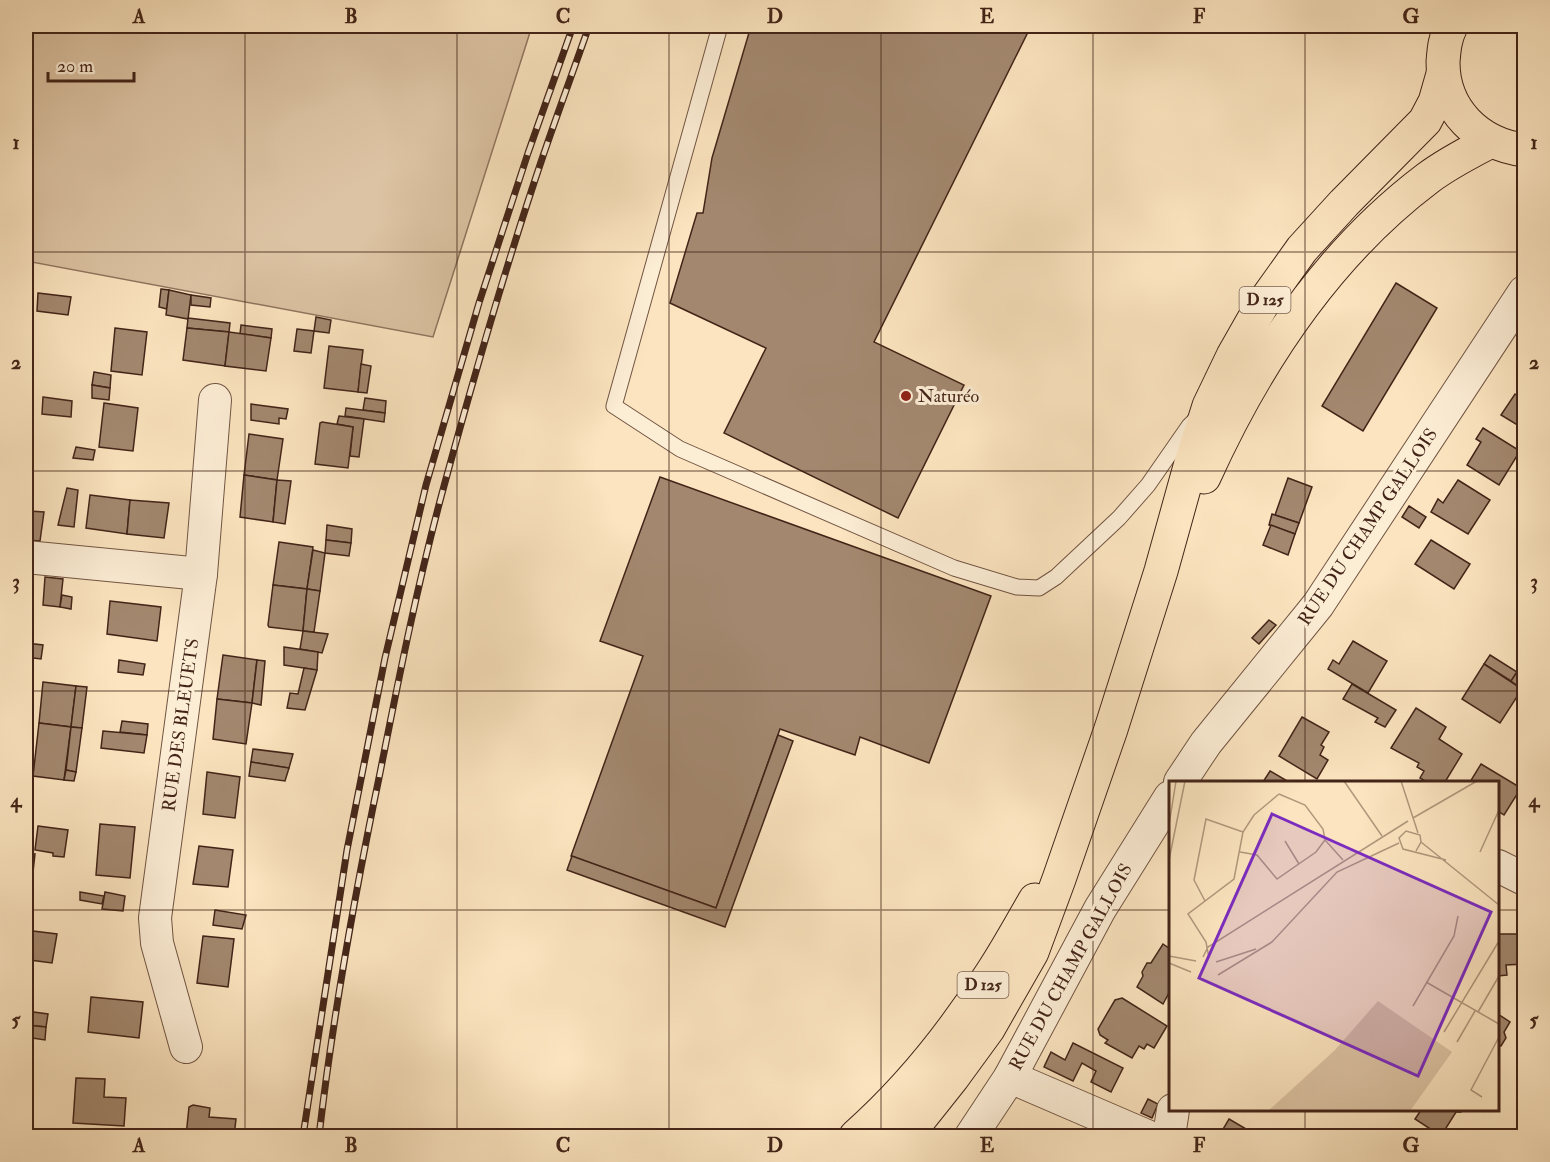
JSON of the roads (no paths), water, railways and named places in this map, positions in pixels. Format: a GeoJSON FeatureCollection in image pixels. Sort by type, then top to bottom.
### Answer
{"type":"FeatureCollection","features":[{"type":"Feature","properties":{"kind":"main road"},"geometry":{"type":"LineString","coordinates":[[1447,28],[1443,74],[1454,106],[1464,120],[1491,141],[1524,150]]}},
{"type":"Feature","properties":{"kind":"main road","name":"D 125"},"geometry":{"type":"LineString","coordinates":[[902,1137],[922,1116],[988,1029],[1032,952],[1059,879],[1161,571],[1209,406],[1233,356],[1262,305],[1302,249],[1425,121],[1435,102],[1443,74]]}},
{"type":"Feature","properties":{"kind":"main road","name":"D 125"},"geometry":{"type":"LineString","coordinates":[[1161,571],[1206,471],[1235,415],[1269,354],[1301,306],[1325,275],[1360,237],[1394,206],[1429,177],[1491,141]]}},
{"type":"Feature","properties":{"kind":"main road","name":"D 125"},"geometry":{"type":"LineString","coordinates":[[856,1137],[914,1078],[951,1031],[993,971],[1041,890],[1081,814]]}},
{"type":"Feature","properties":{"kind":"street","name":"RUE DU CHAMP GALLOIS"},"geometry":{"type":"LineString","coordinates":[[1181,781],[1206,743],[1318,605],[1524,292]]}},
{"type":"Feature","properties":{"kind":"street","name":"RUE DES BLEUETS"},"geometry":{"type":"LineString","coordinates":[[186,1047],[157,943],[155,918],[201,574],[215,400]]}},
{"type":"Feature","properties":{"kind":"street"},"geometry":{"type":"LineString","coordinates":[[26,557],[201,574]]}},
{"type":"Feature","properties":{"kind":"street","name":"RUE DU CHAMP GALLOIS"},"geometry":{"type":"LineString","coordinates":[[971,1137],[1010,1077],[1100,909],[1169,799]]}},
{"type":"Feature","properties":{"kind":"street"},"geometry":{"type":"LineString","coordinates":[[1499,867],[1524,879]]}},
{"type":"Feature","properties":{"kind":"street"},"geometry":{"type":"LineString","coordinates":[[1010,1077],[1147,1137]]}},
{"type":"Feature","properties":{"kind":"street"},"geometry":{"type":"LineString","coordinates":[[1169,1137],[1173,1111]]}},
{"type":"Feature","properties":{"kind":"lane"},"geometry":{"type":"LineString","coordinates":[[720,26],[614,406],[680,449],[954,568],[1017,587],[1039,588],[1056,577],[1119,518],[1148,485],[1189,426],[1209,406]]}},
{"type":"Feature","properties":{"kind":"railway"},"geometry":{"type":"LineString","coordinates":[[303,1136],[347,850],[385,658],[426,485],[479,303],[528,153],[573,26]]}},
{"type":"Feature","properties":{"kind":"railway"},"geometry":{"type":"LineString","coordinates":[[319,1136],[353,909],[426,557],[455,445],[503,279],[589,26]]}},
{"type":"Feature","properties":{"kind":"place","name":"Naturéo"},"geometry":{"type":"Point","coordinates":[906,396]}}]}
